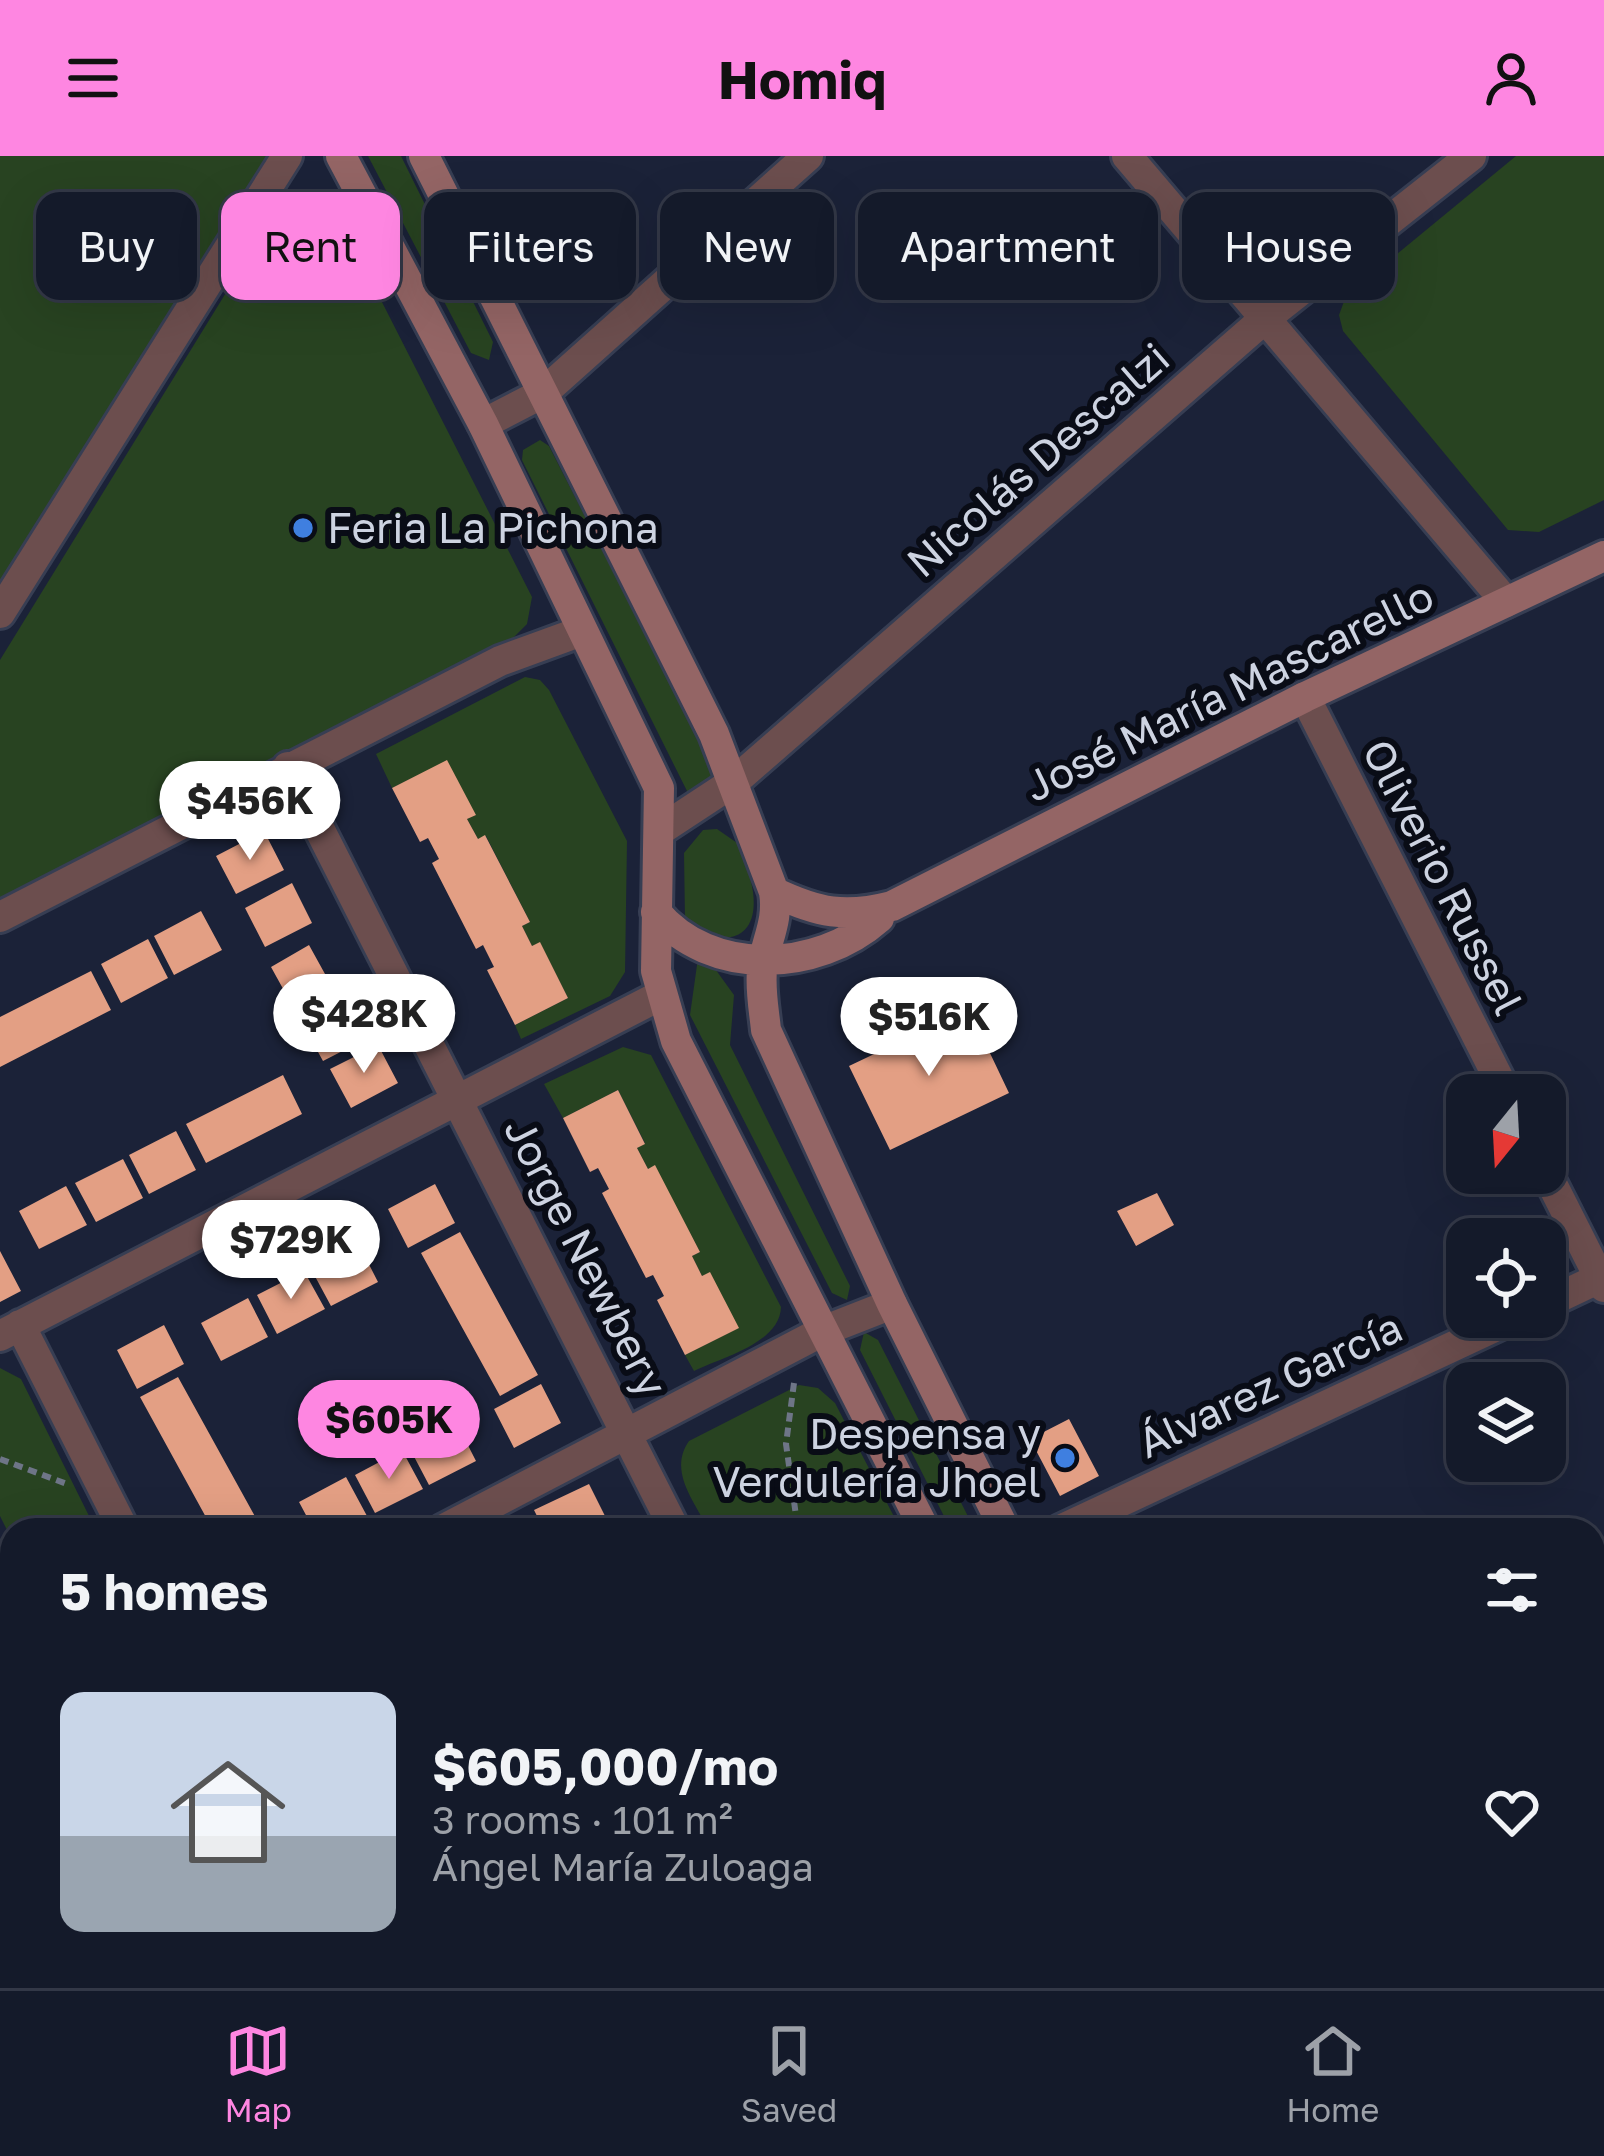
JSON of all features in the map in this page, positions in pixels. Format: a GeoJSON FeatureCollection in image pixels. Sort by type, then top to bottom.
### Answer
{"type":"FeatureCollection","features":[{"type":"Feature","properties":{"kind":"main road"},"geometry":{"type":"LineString","coordinates":[[341,156],[483,424],[659,788],[659,996],[676,1041],[919,1518]]}},
{"type":"Feature","properties":{"kind":"main road"},"geometry":{"type":"LineString","coordinates":[[424,156],[735,782],[774,892],[778,919],[763,962],[766,1030],[892,1304],[999,1518]]}},
{"type":"Feature","properties":{"kind":"main road","name":"José María Mascarello"},"geometry":{"type":"LineString","coordinates":[[892,906],[1305,697],[1604,556]]}},
{"type":"Feature","properties":{"kind":"main road"},"geometry":{"type":"LineString","coordinates":[[774,892],[812,910],[847,917],[892,906]]}},
{"type":"Feature","properties":{"kind":"main road"},"geometry":{"type":"LineString","coordinates":[[656,912],[675,935],[695,946],[763,962],[797,958],[868,928],[892,906]]}},
{"type":"Feature","properties":{"kind":"street"},"geometry":{"type":"LineString","coordinates":[[0,613],[287,156]]}},
{"type":"Feature","properties":{"kind":"street"},"geometry":{"type":"LineString","coordinates":[[483,424],[543,393],[808,156]]}},
{"type":"Feature","properties":{"kind":"street"},"geometry":{"type":"LineString","coordinates":[[1127,156],[1506,602]]}},
{"type":"Feature","properties":{"kind":"street","name":"Nicolás Descalzi"},"geometry":{"type":"LineString","coordinates":[[662,829],[735,782],[1262,320],[1471,156]]}},
{"type":"Feature","properties":{"kind":"street"},"geometry":{"type":"LineString","coordinates":[[0,917],[500,661],[582,631]]}},
{"type":"Feature","properties":{"kind":"street","name":"Oliverio Russel"},"geometry":{"type":"LineString","coordinates":[[1305,697],[1496,1074]]}},
{"type":"Feature","properties":{"kind":"street","name":"Jorge Newbery"},"geometry":{"type":"LineString","coordinates":[[289,766],[669,1518]]}},
{"type":"Feature","properties":{"kind":"street"},"geometry":{"type":"LineString","coordinates":[[118,1518],[10,1330],[659,996]]}},
{"type":"Feature","properties":{"kind":"street"},"geometry":{"type":"LineString","coordinates":[[1558,1194],[1603,1280],[1566,1295]]}},
{"type":"Feature","properties":{"kind":"street"},"geometry":{"type":"LineString","coordinates":[[498,1517],[628,1434],[823,1331],[892,1304]]}},
{"type":"Feature","properties":{"kind":"street","name":"Álvarez García"},"geometry":{"type":"LineString","coordinates":[[1086,1518],[1471,1338]]}},
{"type":"Feature","properties":{"kind":"path"},"geometry":{"type":"LineString","coordinates":[[794,1383],[786,1444],[796,1518]]}},
{"type":"Feature","properties":{"kind":"path"},"geometry":{"type":"LineString","coordinates":[[0,1459],[110,1500]]}},
{"type":"Feature","properties":{"kind":"green space"},"geometry":{"type":"Polygon","coordinates":[[[0,156],[273,156],[250,192],[221,192],[221,237],[197,275],[197,192],[36,192],[36,300],[181,300],[0,582],[0,156]]]}},
{"type":"Feature","properties":{"kind":"green space"},"geometry":{"type":"Polygon","coordinates":[[[368,156],[401,156],[424,202],[424,263],[400,217],[400,192],[387,192],[368,156]]]}},
{"type":"Feature","properties":{"kind":"green space"},"geometry":{"type":"Polygon","coordinates":[[[1516,156],[1604,156],[1604,500],[1539,532],[1508,530],[1343,331],[1339,315],[1345,300],[1395,300],[1395,256],[1516,156]]]}},
{"type":"Feature","properties":{"kind":"green space"},"geometry":{"type":"Polygon","coordinates":[[[222,300],[381,300],[532,597],[527,624],[510,641],[0,903],[0,660],[222,300]]]}},
{"type":"Feature","properties":{"kind":"green space"},"geometry":{"type":"Polygon","coordinates":[[[443,300],[472,300],[493,342],[489,360],[471,353],[443,300]]]}},
{"type":"Feature","properties":{"kind":"green space"},"geometry":{"type":"Polygon","coordinates":[[[540,440],[549,446],[718,777],[691,799],[522,460],[523,450],[540,440]]]}},
{"type":"Feature","properties":{"kind":"green space"},"geometry":{"type":"Polygon","coordinates":[[[525,677],[540,680],[549,690],[627,841],[625,972],[610,996],[521,1039],[515,1025],[568,998],[540,943],[532,946],[522,926],[530,922],[486,836],[478,839],[467,819],[475,814],[447,761],[392,788],[376,754],[525,677]]]}},
{"type":"Feature","properties":{"kind":"green space"},"geometry":{"type":"Polygon","coordinates":[[[717,829],[740,845],[753,892],[750,923],[733,936],[710,935],[685,920],[684,853],[703,830],[717,829]]]}},
{"type":"Feature","properties":{"kind":"green space"},"geometry":{"type":"Polygon","coordinates":[[[698,958],[713,966],[734,995],[730,1045],[850,1286],[847,1300],[832,1293],[690,1015],[698,958]]]}},
{"type":"Feature","properties":{"kind":"green space"},"geometry":{"type":"Polygon","coordinates":[[[623,1047],[651,1055],[781,1307],[778,1320],[761,1339],[694,1371],[685,1355],[738,1328],[710,1273],[702,1276],[692,1256],[700,1252],[654,1166],[648,1169],[637,1148],[645,1143],[618,1090],[563,1118],[544,1084],[623,1047]]]}},
{"type":"Feature","properties":{"kind":"green space"},"geometry":{"type":"Polygon","coordinates":[[[864,1332],[878,1340],[969,1518],[945,1518],[860,1350],[864,1332]]]}},
{"type":"Feature","properties":{"kind":"green space"},"geometry":{"type":"Polygon","coordinates":[[[0,1368],[21,1379],[90,1518],[0,1516],[0,1368]]]}},
{"type":"Feature","properties":{"kind":"green space"},"geometry":{"type":"Polygon","coordinates":[[[799,1385],[818,1388],[835,1403],[895,1518],[702,1518],[682,1475],[683,1452],[689,1441],[799,1385]]]}},
{"type":"Feature","properties":{"kind":"building"},"geometry":{"type":"Polygon","coordinates":[[[447,760],[476,815],[467,819],[478,839],[485,835],[530,922],[522,926],[532,946],[540,942],[568,998],[515,1025],[487,970],[494,967],[483,945],[476,949],[432,863],[439,859],[428,838],[420,842],[392,788],[447,760]]]}},
{"type":"Feature","properties":{"kind":"building"},"geometry":{"type":"Polygon","coordinates":[[[264,831],[284,870],[236,894],[216,856],[264,831]]]}},
{"type":"Feature","properties":{"kind":"building"},"geometry":{"type":"Polygon","coordinates":[[[292,883],[312,923],[265,947],[245,908],[292,883]]]}},
{"type":"Feature","properties":{"kind":"building"},"geometry":{"type":"Polygon","coordinates":[[[201,911],[222,950],[174,975],[154,936],[201,911]]]}},
{"type":"Feature","properties":{"kind":"building"},"geometry":{"type":"Polygon","coordinates":[[[148,939],[168,978],[121,1003],[101,964],[148,939]]]}},
{"type":"Feature","properties":{"kind":"building"},"geometry":{"type":"Polygon","coordinates":[[[309,945],[362,1041],[323,1061],[271,967],[309,945]]]}},
{"type":"Feature","properties":{"kind":"building"},"geometry":{"type":"Polygon","coordinates":[[[91,971],[111,1010],[0,1067],[0,1017],[91,971]]]}},
{"type":"Feature","properties":{"kind":"building"},"geometry":{"type":"Polygon","coordinates":[[[969,1009],[1009,1093],[890,1150],[849,1066],[969,1009]]]}},
{"type":"Feature","properties":{"kind":"building"},"geometry":{"type":"Polygon","coordinates":[[[378,1045],[398,1083],[351,1108],[330,1069],[378,1045]]]}},
{"type":"Feature","properties":{"kind":"building"},"geometry":{"type":"Polygon","coordinates":[[[283,1075],[302,1114],[206,1163],[186,1124],[283,1075]]]}},
{"type":"Feature","properties":{"kind":"building"},"geometry":{"type":"Polygon","coordinates":[[[618,1090],[645,1144],[637,1148],[648,1169],[655,1165],[700,1252],[692,1256],[702,1276],[710,1272],[739,1328],[685,1355],[657,1300],[664,1296],[653,1275],[646,1278],[602,1193],[609,1189],[598,1168],[590,1172],[563,1118],[618,1090]]]}},
{"type":"Feature","properties":{"kind":"building"},"geometry":{"type":"Polygon","coordinates":[[[176,1131],[196,1170],[149,1194],[129,1155],[176,1131]]]}},
{"type":"Feature","properties":{"kind":"building"},"geometry":{"type":"Polygon","coordinates":[[[123,1159],[143,1198],[96,1222],[75,1183],[123,1159]]]}},
{"type":"Feature","properties":{"kind":"building"},"geometry":{"type":"Polygon","coordinates":[[[435,1184],[455,1223],[408,1248],[388,1209],[435,1184]]]}},
{"type":"Feature","properties":{"kind":"building"},"geometry":{"type":"Polygon","coordinates":[[[66,1186],[87,1225],[39,1249],[19,1211],[66,1186]]]}},
{"type":"Feature","properties":{"kind":"building"},"geometry":{"type":"Polygon","coordinates":[[[1157,1193],[1174,1225],[1136,1246],[1117,1211],[1157,1193]]]}},
{"type":"Feature","properties":{"kind":"building"},"geometry":{"type":"Polygon","coordinates":[[[460,1232],[538,1375],[500,1396],[421,1253],[460,1232]]]}},
{"type":"Feature","properties":{"kind":"building"},"geometry":{"type":"Polygon","coordinates":[[[358,1243],[378,1282],[331,1306],[310,1267],[358,1243]]]}},
{"type":"Feature","properties":{"kind":"building"},"geometry":{"type":"Polygon","coordinates":[[[0,1251],[21,1291],[0,1302],[0,1251]]]}},
{"type":"Feature","properties":{"kind":"building"},"geometry":{"type":"Polygon","coordinates":[[[304,1271],[325,1309],[277,1334],[257,1295],[304,1271]]]}},
{"type":"Feature","properties":{"kind":"building"},"geometry":{"type":"Polygon","coordinates":[[[248,1298],[268,1337],[221,1361],[201,1323],[248,1298]]]}},
{"type":"Feature","properties":{"kind":"building"},"geometry":{"type":"Polygon","coordinates":[[[164,1325],[184,1364],[137,1389],[117,1350],[164,1325]]]}},
{"type":"Feature","properties":{"kind":"building"},"geometry":{"type":"Polygon","coordinates":[[[178,1377],[256,1518],[206,1518],[140,1397],[178,1377]]]}},
{"type":"Feature","properties":{"kind":"building"},"geometry":{"type":"Polygon","coordinates":[[[541,1384],[561,1423],[514,1448],[494,1409],[541,1384]]]}},
{"type":"Feature","properties":{"kind":"building","name":"Despensa y Verdulería Jhoel"},"geometry":{"type":"Polygon","coordinates":[[[1069,1419],[1099,1476],[1060,1496],[1030,1439],[1069,1419]]]}},
{"type":"Feature","properties":{"kind":"building"},"geometry":{"type":"Polygon","coordinates":[[[456,1422],[476,1461],[429,1485],[409,1447],[456,1422]]]}},
{"type":"Feature","properties":{"kind":"building"},"geometry":{"type":"Polygon","coordinates":[[[402,1450],[423,1489],[375,1513],[355,1475],[402,1450]]]}},
{"type":"Feature","properties":{"kind":"building"},"geometry":{"type":"Polygon","coordinates":[[[346,1477],[367,1516],[308,1518],[299,1502],[346,1477]]]}},
{"type":"Feature","properties":{"kind":"building"},"geometry":{"type":"Polygon","coordinates":[[[589,1484],[606,1518],[538,1518],[534,1510],[589,1484]]]}},
{"type":"Feature","properties":{"kind":"place","name":"Feria La Pichona"},"geometry":{"type":"Point","coordinates":[303,528]}},
{"type":"Feature","properties":{"kind":"place","name":"Despensa y Verdulería Jhoel"},"geometry":{"type":"Point","coordinates":[1065,1458]}}]}
